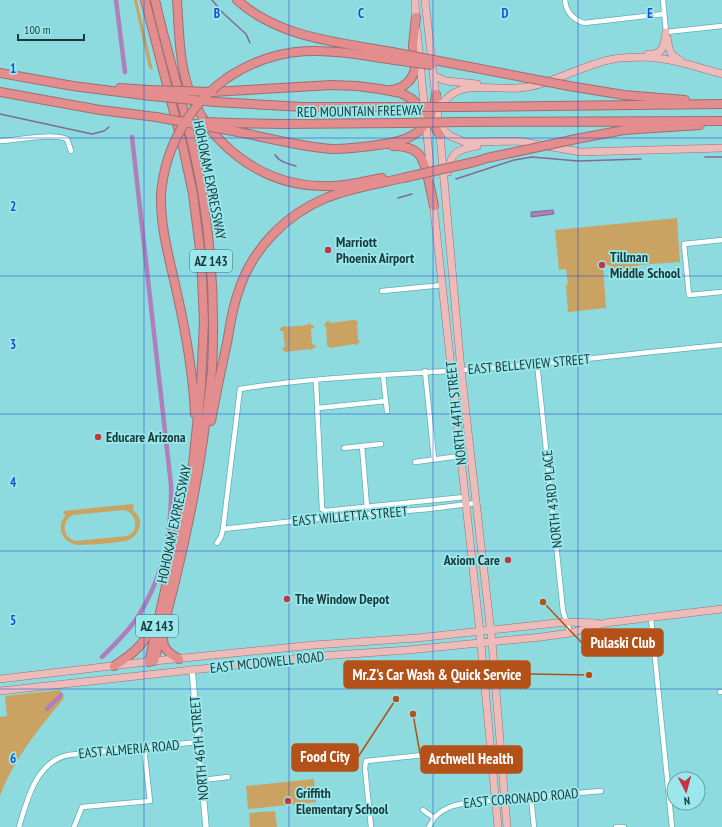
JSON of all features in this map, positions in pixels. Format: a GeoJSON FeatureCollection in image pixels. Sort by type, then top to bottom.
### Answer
{"type":"FeatureCollection","features":[{"type":"Feature","properties":{"kind":"highway","name":"HOHOKAM EXPRESSWAY"},"geometry":{"type":"LineString","coordinates":[[145,0],[186,163],[198,225],[204,321],[202,378],[194,454],[186,497],[164,590],[151,661]]}},
{"type":"Feature","properties":{"kind":"highway","name":"HOHOKAM EXPRESSWAY"},"geometry":{"type":"LineString","coordinates":[[151,661],[164,628],[188,527],[202,449],[210,386],[213,340],[212,280],[207,225],[198,172],[155,0]]}},
{"type":"Feature","properties":{"kind":"highway"},"geometry":{"type":"LineString","coordinates":[[177,0],[183,66],[192,97],[212,131],[240,158],[258,169],[277,178],[300,184],[316,186],[344,185],[402,176],[474,162],[486,158],[576,139],[631,129],[689,126],[722,122]]}},
{"type":"Feature","properties":{"kind":"highway"},"geometry":{"type":"LineString","coordinates":[[236,0],[259,17],[289,31],[393,56],[501,73],[569,86],[638,96],[722,102]]}},
{"type":"Feature","properties":{"kind":"highway"},"geometry":{"type":"LineString","coordinates":[[380,89],[393,89],[401,87],[407,83],[412,76],[415,66],[413,46],[416,17]]}},
{"type":"Feature","properties":{"kind":"highway"},"geometry":{"type":"LineString","coordinates":[[186,497],[194,422],[193,387],[185,333],[162,225],[161,194],[166,164],[171,149],[181,128],[200,102],[211,91],[227,78],[262,59],[284,53],[300,51],[331,51],[393,56]]}},
{"type":"Feature","properties":{"kind":"highway"},"geometry":{"type":"LineString","coordinates":[[0,73],[88,88],[132,88],[150,93],[212,92],[332,85],[380,89],[396,92],[409,97],[430,116],[440,135]]}},
{"type":"Feature","properties":{"kind":"highway"},"geometry":{"type":"LineString","coordinates":[[0,92],[100,110],[232,127],[321,148],[340,149],[402,146],[410,148],[418,153],[423,160],[434,206]]}},
{"type":"Feature","properties":{"kind":"highway","name":"RED MOUNTAIN FREEWAY"},"geometry":{"type":"LineString","coordinates":[[150,93],[215,102],[309,107],[460,107],[722,102]]}},
{"type":"Feature","properties":{"kind":"highway"},"geometry":{"type":"LineString","coordinates":[[368,147],[397,142],[414,135],[430,116],[434,106],[436,94]]}},
{"type":"Feature","properties":{"kind":"highway","name":"RED MOUNTAIN FREEWAY"},"geometry":{"type":"LineString","coordinates":[[232,127],[282,124],[461,122],[722,122]]}},
{"type":"Feature","properties":{"kind":"highway"},"geometry":{"type":"LineString","coordinates":[[188,527],[197,497],[206,442],[235,301],[252,261],[264,244],[278,229],[289,219],[308,206],[339,193],[402,176]]}},
{"type":"Feature","properties":{"kind":"highway"},"geometry":{"type":"LineString","coordinates":[[114,666],[134,652],[144,641],[149,632],[164,590]]}},
{"type":"Feature","properties":{"kind":"highway"},"geometry":{"type":"LineString","coordinates":[[164,628],[163,640],[165,649],[179,659]]}},
{"type":"Feature","properties":{"kind":"main road"},"geometry":{"type":"LineString","coordinates":[[415,0],[416,17]]}},
{"type":"Feature","properties":{"kind":"main road"},"geometry":{"type":"LineString","coordinates":[[425,0],[436,94]]}},
{"type":"Feature","properties":{"kind":"main road","name":"NORTH 44TH STREET"},"geometry":{"type":"LineString","coordinates":[[416,17],[423,97],[430,116],[427,138],[480,632],[498,827]]}},
{"type":"Feature","properties":{"kind":"main road"},"geometry":{"type":"LineString","coordinates":[[430,116],[447,98],[461,90],[472,88],[511,89],[540,84],[595,64],[634,54],[658,53],[663,46],[666,32]]}},
{"type":"Feature","properties":{"kind":"main road"},"geometry":{"type":"LineString","coordinates":[[666,32],[671,54],[693,66]]}},
{"type":"Feature","properties":{"kind":"main road"},"geometry":{"type":"LineString","coordinates":[[615,59],[658,58],[722,74]]}},
{"type":"Feature","properties":{"kind":"main road"},"geometry":{"type":"LineString","coordinates":[[434,76],[446,81],[511,89]]}},
{"type":"Feature","properties":{"kind":"main road","name":"NORTH 44TH STREET"},"geometry":{"type":"LineString","coordinates":[[430,116],[439,124],[461,370],[491,630],[507,827]]}},
{"type":"Feature","properties":{"kind":"main road"},"geometry":{"type":"LineString","coordinates":[[439,124],[450,136],[461,141],[526,142],[573,151],[589,152],[722,148]]}},
{"type":"Feature","properties":{"kind":"main road"},"geometry":{"type":"LineString","coordinates":[[446,200],[450,163],[455,154],[459,150],[468,147],[503,141]]}},
{"type":"Feature","properties":{"kind":"main road"},"geometry":{"type":"LineString","coordinates":[[452,273],[443,285],[449,291],[458,330]]}},
{"type":"Feature","properties":{"kind":"main road","name":"EAST MCDOWELL ROAD"},"geometry":{"type":"LineString","coordinates":[[0,679],[36,676],[151,661],[346,642],[403,639],[480,632],[566,622],[605,623],[722,609]]}},
{"type":"Feature","properties":{"kind":"main road","name":"EAST MCDOWELL ROAD"},"geometry":{"type":"LineString","coordinates":[[0,691],[192,669],[492,642],[570,633],[605,623]]}},
{"type":"Feature","properties":{"kind":"main road"},"geometry":{"type":"LineString","coordinates":[[346,642],[347,654]]}},
{"type":"Feature","properties":{"kind":"main road"},"geometry":{"type":"LineString","coordinates":[[359,642],[361,653]]}},
{"type":"Feature","properties":{"kind":"main road"},"geometry":{"type":"LineString","coordinates":[[268,650],[277,661]]}},
{"type":"Feature","properties":{"kind":"main road"},"geometry":{"type":"LineString","coordinates":[[225,654],[227,666]]}},
{"type":"Feature","properties":{"kind":"main road"},"geometry":{"type":"LineString","coordinates":[[192,669],[197,662],[216,655]]}},
{"type":"Feature","properties":{"kind":"main road","name":"HOHOKAM EXPRESSWAY"},"geometry":{"type":"LineString","coordinates":[[151,661],[151,674]]}},
{"type":"Feature","properties":{"kind":"main road"},"geometry":{"type":"LineString","coordinates":[[36,676],[37,687]]}},
{"type":"Feature","properties":{"kind":"street"},"geometry":{"type":"LineString","coordinates":[[565,0],[569,14],[576,20],[584,23],[664,14]]}},
{"type":"Feature","properties":{"kind":"street"},"geometry":{"type":"LineString","coordinates":[[663,0],[666,32],[722,26]]}},
{"type":"Feature","properties":{"kind":"street"},"geometry":{"type":"LineString","coordinates":[[0,141],[62,137],[67,139],[71,150]]}},
{"type":"Feature","properties":{"kind":"street"},"geometry":{"type":"LineString","coordinates":[[722,240],[684,244],[689,295],[722,292]]}},
{"type":"Feature","properties":{"kind":"street"},"geometry":{"type":"LineString","coordinates":[[382,291],[443,285]]}},
{"type":"Feature","properties":{"kind":"street","name":"EAST BELLEVIEW STREET"},"geometry":{"type":"LineString","coordinates":[[223,529],[240,390],[258,386],[425,371],[461,370],[722,345]]}},
{"type":"Feature","properties":{"kind":"street","name":"NORTH 43RD PLACE"},"geometry":{"type":"LineString","coordinates":[[537,363],[563,611],[570,633]]}},
{"type":"Feature","properties":{"kind":"street"},"geometry":{"type":"LineString","coordinates":[[425,371],[434,459]]}},
{"type":"Feature","properties":{"kind":"street"},"geometry":{"type":"LineString","coordinates":[[383,375],[386,411]]}},
{"type":"Feature","properties":{"kind":"street"},"geometry":{"type":"LineString","coordinates":[[316,381],[322,509],[326,511],[465,501]]}},
{"type":"Feature","properties":{"kind":"street"},"geometry":{"type":"LineString","coordinates":[[318,408],[386,401]]}},
{"type":"Feature","properties":{"kind":"street"},"geometry":{"type":"LineString","coordinates":[[344,448],[380,444]]}},
{"type":"Feature","properties":{"kind":"street"},"geometry":{"type":"LineString","coordinates":[[362,446],[367,507]]}},
{"type":"Feature","properties":{"kind":"street"},"geometry":{"type":"LineString","coordinates":[[415,462],[460,456]]}},
{"type":"Feature","properties":{"kind":"street","name":"EAST WILLETTA STREET"},"geometry":{"type":"LineString","coordinates":[[223,529],[465,501],[476,503]]}},
{"type":"Feature","properties":{"kind":"street"},"geometry":{"type":"LineString","coordinates":[[217,542],[221,537],[223,529]]}},
{"type":"Feature","properties":{"kind":"street"},"geometry":{"type":"LineString","coordinates":[[651,618],[672,827]]}},
{"type":"Feature","properties":{"kind":"street","name":"NORTH 46TH STREET"},"geometry":{"type":"LineString","coordinates":[[192,669],[206,827]]}},
{"type":"Feature","properties":{"kind":"street","name":"EAST ALMERIA ROAD"},"geometry":{"type":"LineString","coordinates":[[19,827],[26,802],[40,773],[48,764],[59,757],[198,742]]}},
{"type":"Feature","properties":{"kind":"street"},"geometry":{"type":"LineString","coordinates":[[371,827],[365,768],[366,761],[500,747]]}},
{"type":"Feature","properties":{"kind":"street"},"geometry":{"type":"LineString","coordinates":[[74,827],[82,807],[150,801],[144,748]]}},
{"type":"Feature","properties":{"kind":"street"},"geometry":{"type":"LineString","coordinates":[[203,780],[228,777]]}},
{"type":"Feature","properties":{"kind":"street","name":"EAST CORONADO ROAD"},"geometry":{"type":"LineString","coordinates":[[434,818],[443,810],[454,805],[504,799],[601,791]]}},
{"type":"Feature","properties":{"kind":"street"},"geometry":{"type":"LineString","coordinates":[[531,797],[534,827]]}},
{"type":"Feature","properties":{"kind":"street"},"geometry":{"type":"LineString","coordinates":[[422,810],[434,818],[429,827]]}},
{"type":"Feature","properties":{"kind":"street"},"geometry":{"type":"LineString","coordinates":[[616,827],[624,827]]}},
{"type":"Feature","properties":{"kind":"shaded area"},"geometry":{"type":"Polygon","coordinates":[[[134,0],[137,0],[153,70],[149,68],[134,0]]]}},
{"type":"Feature","properties":{"kind":"shaded area"},"geometry":{"type":"Polygon","coordinates":[[[553,210],[554,214],[531,217],[531,212],[553,210]]]}},
{"type":"Feature","properties":{"kind":"shaded area"},"geometry":{"type":"Polygon","coordinates":[[[677,218],[680,262],[638,265],[638,274],[613,277],[609,265],[603,265],[606,308],[568,312],[566,285],[568,284],[566,269],[559,270],[555,230],[677,218]]]}},
{"type":"Feature","properties":{"kind":"shaded area"},"geometry":{"type":"Polygon","coordinates":[[[353,319],[358,322],[358,340],[361,341],[355,346],[355,344],[330,348],[326,344],[326,327],[324,325],[327,321],[330,323],[353,319]]]}},
{"type":"Feature","properties":{"kind":"shaded area"},"geometry":{"type":"Polygon","coordinates":[[[308,323],[314,326],[314,328],[311,329],[312,344],[317,346],[311,350],[285,352],[282,349],[285,347],[283,331],[280,331],[280,329],[283,326],[308,325],[308,323]]]}},
{"type":"Feature","properties":{"kind":"shaded area"},"geometry":{"type":"Polygon","coordinates":[[[133,504],[134,508],[132,509],[138,516],[140,525],[136,534],[129,540],[111,543],[77,545],[68,541],[62,534],[61,525],[65,516],[63,511],[133,504]],[[124,510],[73,515],[66,521],[66,533],[68,537],[76,541],[127,536],[131,534],[135,526],[134,518],[124,510]]]}},
{"type":"Feature","properties":{"kind":"shaded area"},"geometry":{"type":"Polygon","coordinates":[[[60,690],[64,698],[28,744],[5,783],[0,796],[0,717],[7,716],[5,696],[60,690]]]}},
{"type":"Feature","properties":{"kind":"shaded area"},"geometry":{"type":"Polygon","coordinates":[[[314,779],[316,802],[248,809],[246,786],[314,779]]]}},
{"type":"Feature","properties":{"kind":"shaded area"},"geometry":{"type":"Polygon","coordinates":[[[275,811],[277,827],[250,827],[249,813],[275,811]]]}},
{"type":"Feature","properties":{"kind":"waterway"},"geometry":{"type":"LineString","coordinates":[[116,0],[125,72]]}},
{"type":"Feature","properties":{"kind":"waterway"},"geometry":{"type":"LineString","coordinates":[[212,0],[223,13],[246,34],[250,43]]}},
{"type":"Feature","properties":{"kind":"waterway"},"geometry":{"type":"LineString","coordinates":[[0,114],[92,134],[104,131],[109,127]]}},
{"type":"Feature","properties":{"kind":"waterway"},"geometry":{"type":"LineString","coordinates":[[102,657],[122,637],[135,621],[154,585],[160,569],[168,536],[171,502],[171,485],[132,137]]}},
{"type":"Feature","properties":{"kind":"waterway"},"geometry":{"type":"LineString","coordinates":[[275,155],[282,161],[296,166]]}},
{"type":"Feature","properties":{"kind":"waterway"},"geometry":{"type":"LineString","coordinates":[[456,179],[514,160],[532,157],[578,161],[641,159]]}},
{"type":"Feature","properties":{"kind":"waterway"},"geometry":{"type":"LineString","coordinates":[[705,157],[722,157]]}},
{"type":"Feature","properties":{"kind":"waterway"},"geometry":{"type":"LineString","coordinates":[[398,198],[412,194]]}},
{"type":"Feature","properties":{"kind":"waterway"},"geometry":{"type":"LineString","coordinates":[[47,709],[61,695]]}},
{"type":"Feature","properties":{"kind":"place","name":"Marriott Phoenix Airport"},"geometry":{"type":"Point","coordinates":[328,250]}},
{"type":"Feature","properties":{"kind":"place","name":"Tillman Middle School"},"geometry":{"type":"Point","coordinates":[602,265]}},
{"type":"Feature","properties":{"kind":"place","name":"Educare Arizona"},"geometry":{"type":"Point","coordinates":[98,437]}},
{"type":"Feature","properties":{"kind":"place","name":"Axiom Care"},"geometry":{"type":"Point","coordinates":[508,560]}},
{"type":"Feature","properties":{"kind":"place","name":"The Window Depot"},"geometry":{"type":"Point","coordinates":[287,599]}},
{"type":"Feature","properties":{"kind":"place","name":"Pulaski Club"},"geometry":{"type":"Point","coordinates":[543,602]}},
{"type":"Feature","properties":{"kind":"place","name":"Mr.Z's Car Wash & Quick Service"},"geometry":{"type":"Point","coordinates":[589,675]}},
{"type":"Feature","properties":{"kind":"place","name":"Food City"},"geometry":{"type":"Point","coordinates":[396,699]}},
{"type":"Feature","properties":{"kind":"place","name":"Archwell Health"},"geometry":{"type":"Point","coordinates":[413,714]}},
{"type":"Feature","properties":{"kind":"place","name":"Griffith Elementary School"},"geometry":{"type":"Point","coordinates":[288,801]}}]}
